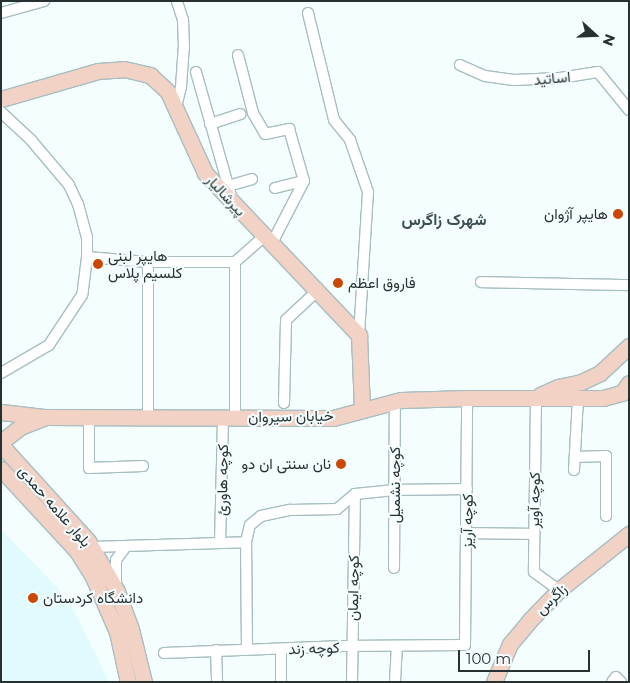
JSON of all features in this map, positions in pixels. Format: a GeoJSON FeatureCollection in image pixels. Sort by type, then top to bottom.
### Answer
{"type":"FeatureCollection","features":[{"type":"Feature","properties":{"kind":"street"},"geometry":{"type":"LineString","coordinates":[[1,13],[44,1]]}},
{"type":"Feature","properties":{"kind":"street"},"geometry":{"type":"LineString","coordinates":[[176,1],[183,20],[184,48],[181,88],[176,107]]}},
{"type":"Feature","properties":{"kind":"street"},"geometry":{"type":"LineString","coordinates":[[308,13],[334,120],[350,140],[368,192],[359,335],[362,409]]}},
{"type":"Feature","properties":{"kind":"street"},"geometry":{"type":"LineString","coordinates":[[87,257],[148,262],[235,262],[269,239],[304,181],[289,129],[265,134],[253,113],[238,55]]}},
{"type":"Feature","properties":{"kind":"street","name":"اساتید"},"geometry":{"type":"LineString","coordinates":[[460,65],[485,76],[514,80],[560,78],[598,72],[629,110]]}},
{"type":"Feature","properties":{"kind":"street","name":"پیرشالیار"},"geometry":{"type":"LineString","coordinates":[[1,99],[98,71],[124,68],[150,75],[168,92],[205,173],[359,335]]}},
{"type":"Feature","properties":{"kind":"street"},"geometry":{"type":"LineString","coordinates":[[196,72],[234,205]]}},
{"type":"Feature","properties":{"kind":"street"},"geometry":{"type":"LineString","coordinates":[[1,112],[31,140],[69,185],[78,204],[87,237],[87,257],[82,295],[49,345],[1,373]]}},
{"type":"Feature","properties":{"kind":"street"},"geometry":{"type":"LineString","coordinates":[[210,124],[240,114]]}},
{"type":"Feature","properties":{"kind":"street"},"geometry":{"type":"LineString","coordinates":[[228,186],[252,179]]}},
{"type":"Feature","properties":{"kind":"street"},"geometry":{"type":"LineString","coordinates":[[275,188],[304,181]]}},
{"type":"Feature","properties":{"kind":"street"},"geometry":{"type":"LineString","coordinates":[[148,262],[148,417]]}},
{"type":"Feature","properties":{"kind":"street","name":"کوچه هاورئ"},"geometry":{"type":"LineString","coordinates":[[220,542],[229,417],[235,262]]}},
{"type":"Feature","properties":{"kind":"street"},"geometry":{"type":"LineString","coordinates":[[481,282],[629,285]]}},
{"type":"Feature","properties":{"kind":"street"},"geometry":{"type":"LineString","coordinates":[[284,403],[286,320],[317,291]]}},
{"type":"Feature","properties":{"kind":"street","name":"خیابان سیروان"},"geometry":{"type":"LineString","coordinates":[[536,398],[548,390],[581,382],[600,373],[629,346]]}},
{"type":"Feature","properties":{"kind":"street","name":"خیابان سیروان"},"geometry":{"type":"LineString","coordinates":[[1,412],[44,417],[333,418],[395,401],[615,396],[622,393],[629,383]]}},
{"type":"Feature","properties":{"kind":"street","name":"کوچه آریز"},"geometry":{"type":"LineString","coordinates":[[465,645],[467,398]]}},
{"type":"Feature","properties":{"kind":"street","name":"کوچه آویر"},"geometry":{"type":"LineString","coordinates":[[536,398],[534,572],[559,590]]}},
{"type":"Feature","properties":{"kind":"street"},"geometry":{"type":"LineString","coordinates":[[574,470],[578,398]]}},
{"type":"Feature","properties":{"kind":"street","name":"کوچه نشمیل"},"geometry":{"type":"LineString","coordinates":[[394,568],[395,401]]}},
{"type":"Feature","properties":{"kind":"street"},"geometry":{"type":"LineString","coordinates":[[1,444],[20,427],[44,417]]}},
{"type":"Feature","properties":{"kind":"street"},"geometry":{"type":"LineString","coordinates":[[89,417],[88,468],[143,466]]}},
{"type":"Feature","properties":{"kind":"street","name":"بلوار علامه حمدی"},"geometry":{"type":"LineString","coordinates":[[1,444],[92,547],[117,591],[131,629],[136,681]]}},
{"type":"Feature","properties":{"kind":"street"},"geometry":{"type":"LineString","coordinates":[[575,457],[606,456],[606,516]]}},
{"type":"Feature","properties":{"kind":"street","name":"بلوار علامه حمدی"},"geometry":{"type":"LineString","coordinates":[[1,469],[77,551],[93,577],[136,681]]}},
{"type":"Feature","properties":{"kind":"street"},"geometry":{"type":"LineString","coordinates":[[247,650],[246,542],[250,525],[261,516],[290,510],[337,509],[356,494],[395,490],[467,489]]}},
{"type":"Feature","properties":{"kind":"street","name":"کوچه ایمان"},"geometry":{"type":"LineString","coordinates":[[352,682],[356,494]]}},
{"type":"Feature","properties":{"kind":"street"},"geometry":{"type":"LineString","coordinates":[[466,533],[534,534]]}},
{"type":"Feature","properties":{"kind":"street","name":"زاگرس"},"geometry":{"type":"LineString","coordinates":[[494,682],[510,644],[559,590],[629,534]]}},
{"type":"Feature","properties":{"kind":"street"},"geometry":{"type":"LineString","coordinates":[[92,547],[246,542]]}},
{"type":"Feature","properties":{"kind":"street"},"geometry":{"type":"LineString","coordinates":[[117,591],[116,560],[126,546]]}},
{"type":"Feature","properties":{"kind":"street","name":"کوچه زند"},"geometry":{"type":"LineString","coordinates":[[164,653],[352,646],[465,645]]}},
{"type":"Feature","properties":{"kind":"street"},"geometry":{"type":"LineString","coordinates":[[395,682],[397,646]]}},
{"type":"Feature","properties":{"kind":"street"},"geometry":{"type":"LineString","coordinates":[[281,649],[281,682]]}},
{"type":"Feature","properties":{"kind":"street"},"geometry":{"type":"LineString","coordinates":[[216,650],[217,682]]}},
{"type":"Feature","properties":{"kind":"street"},"geometry":{"type":"LineString","coordinates":[[612,682],[616,677],[621,682]]}},
{"type":"Feature","properties":{"kind":"shaded area","name":"دانشگاه کردستان"},"geometry":{"type":"Polygon","coordinates":[[[1,530],[55,585],[74,611],[109,682],[1,682],[1,530]]]}},
{"type":"Feature","properties":{"kind":"place","name":"هایپر آژوان"},"geometry":{"type":"Point","coordinates":[618,214]}},
{"type":"Feature","properties":{"kind":"place","name":"هایپر لبنی کلسیم پلاس"},"geometry":{"type":"Point","coordinates":[98,264]}},
{"type":"Feature","properties":{"kind":"place","name":"فاروق اعظم"},"geometry":{"type":"Point","coordinates":[338,283]}},
{"type":"Feature","properties":{"kind":"place","name":"نان سنتی ان دو"},"geometry":{"type":"Point","coordinates":[341,464]}},
{"type":"Feature","properties":{"kind":"place","name":"دانشگاه کردستان"},"geometry":{"type":"Point","coordinates":[33,598]}},
{"type":"Feature","properties":{"kind":"district","name":"شهرک زاگرس"},"geometry":{"type":"Point","coordinates":[444,220]}}]}
